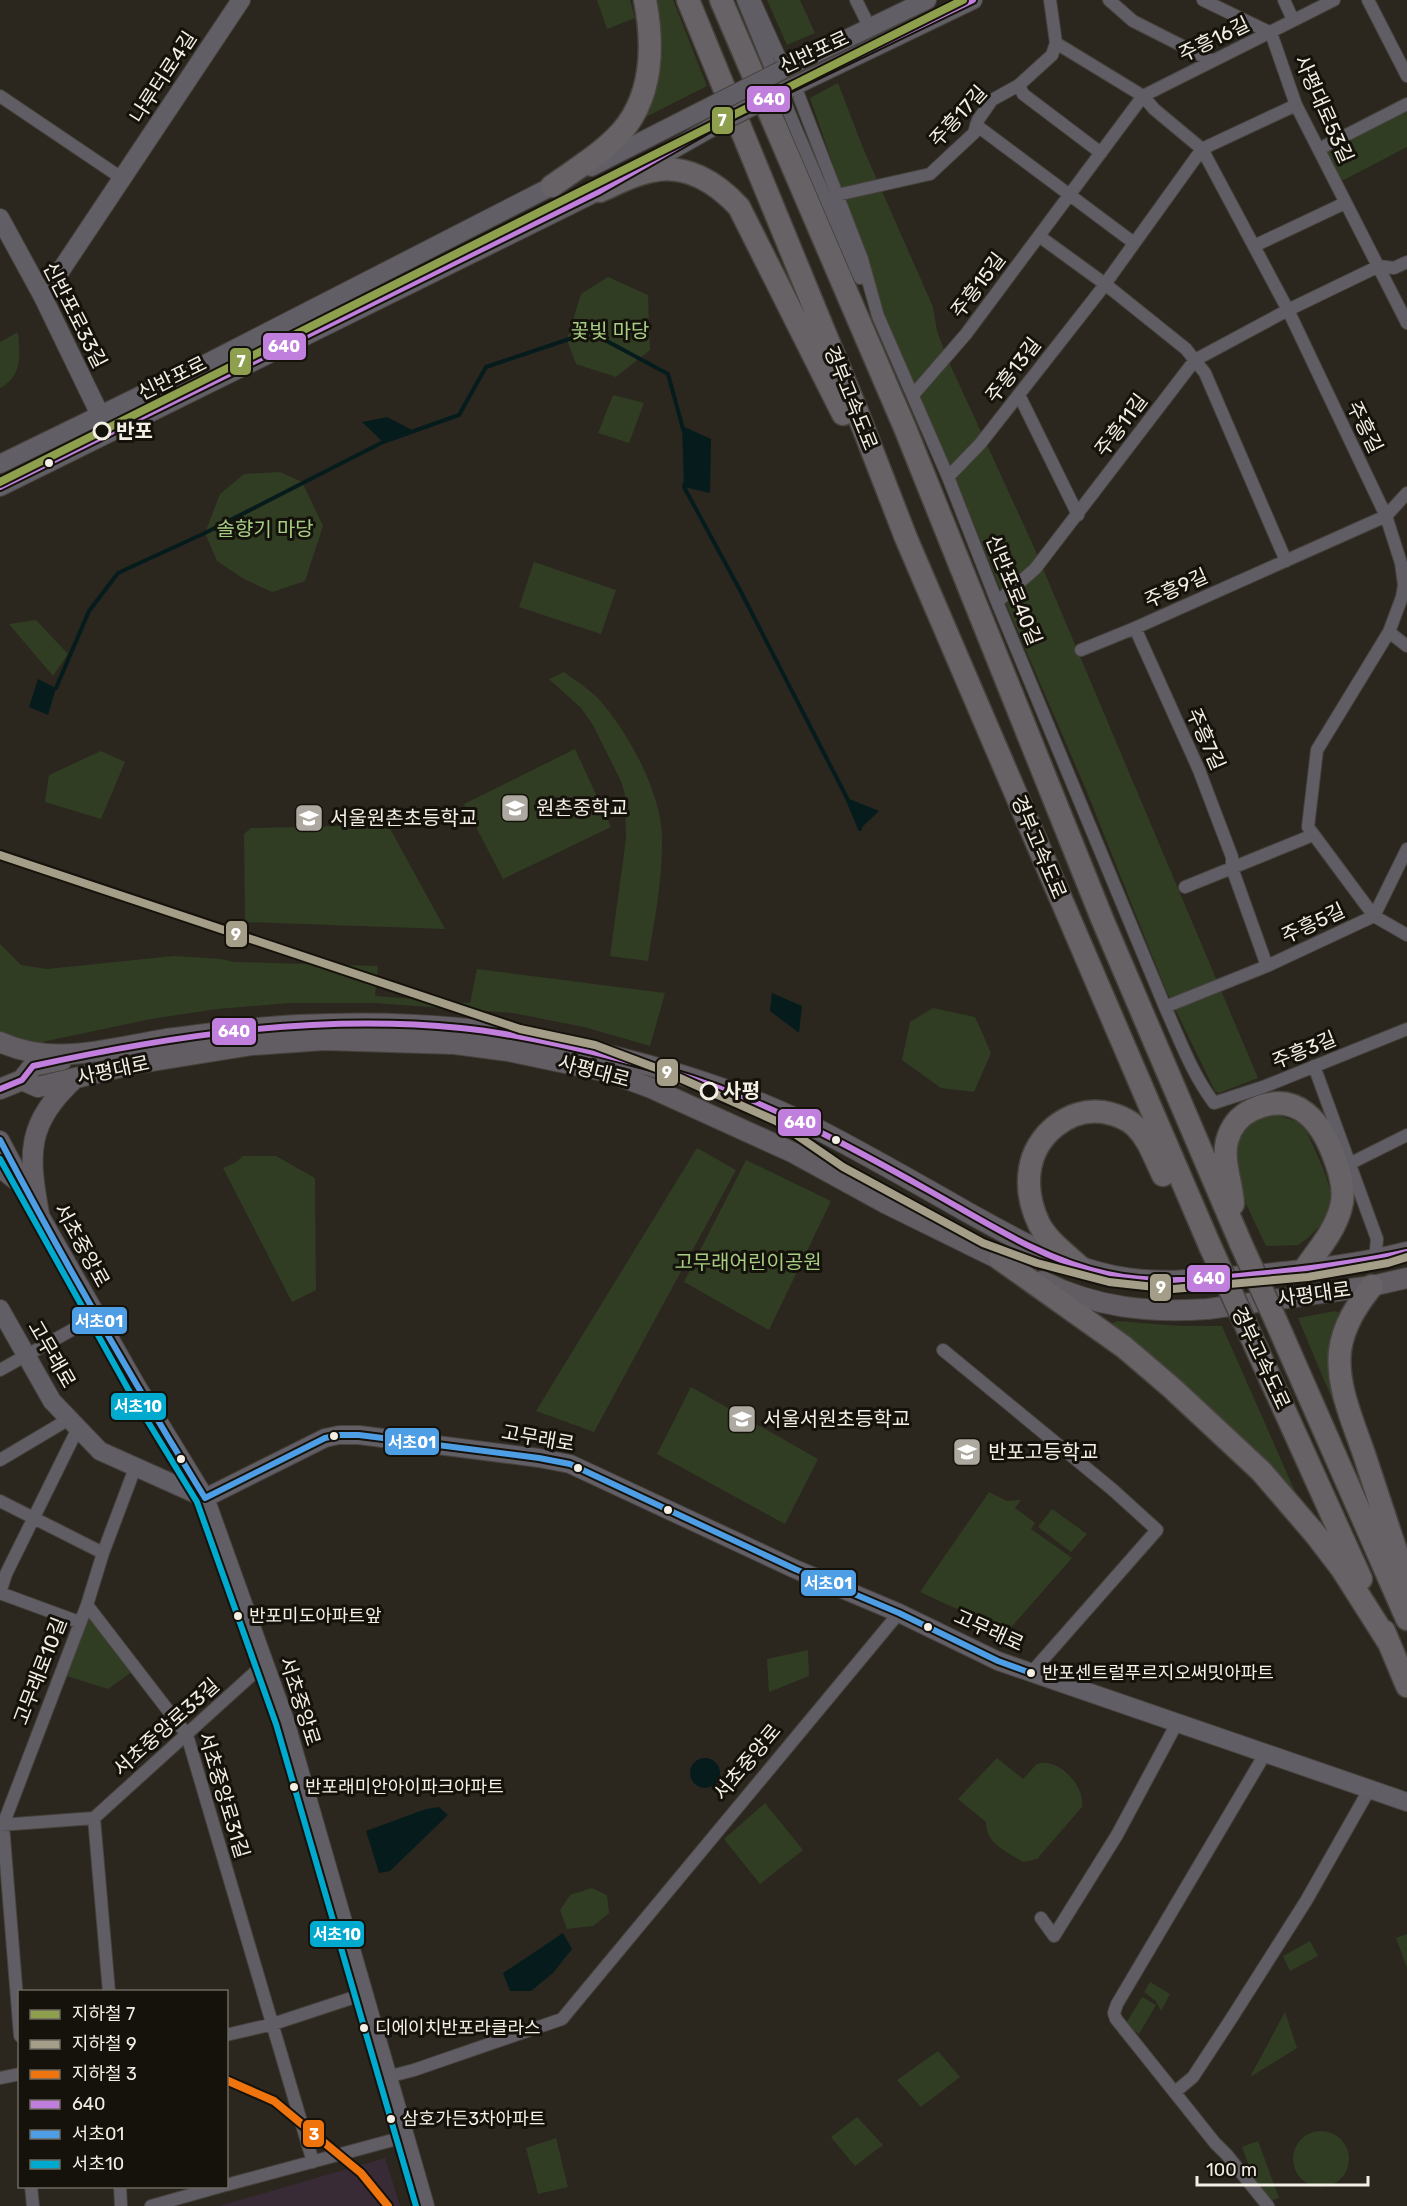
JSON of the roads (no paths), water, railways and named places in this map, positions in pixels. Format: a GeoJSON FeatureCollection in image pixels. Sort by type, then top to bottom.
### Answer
{"type":"FeatureCollection","features":[{"type":"Feature","properties":{"kind":"highway"},"geometry":{"type":"LineString","coordinates":[[552,186],[619,134],[633,114],[642,94],[649,64],[650,37],[645,0]]}},
{"type":"Feature","properties":{"kind":"highway","name":"경부고속도로"},"geometry":{"type":"LineString","coordinates":[[688,0],[847,387],[906,538],[1196,1215],[1407,1686]]}},
{"type":"Feature","properties":{"kind":"highway","name":"경부고속도로"},"geometry":{"type":"LineString","coordinates":[[721,0],[905,428],[1098,910],[1237,1235],[1407,1619]]}},
{"type":"Feature","properties":{"kind":"highway"},"geometry":{"type":"LineString","coordinates":[[600,191],[649,171],[671,169],[700,177],[739,207],[906,538]]}},
{"type":"Feature","properties":{"kind":"highway"},"geometry":{"type":"LineString","coordinates":[[1237,1235],[1226,1154],[1228,1138],[1234,1125],[1244,1114],[1264,1106],[1284,1104],[1302,1111],[1322,1129],[1339,1169],[1343,1192],[1342,1206],[1332,1230],[1304,1270]]}},
{"type":"Feature","properties":{"kind":"highway"},"geometry":{"type":"LineString","coordinates":[[1080,1267],[1050,1239],[1040,1226],[1030,1193],[1030,1170],[1035,1153],[1053,1128],[1068,1118],[1082,1113],[1101,1112],[1123,1119],[1135,1126],[1151,1149],[1167,1183],[1196,1215]]}},
{"type":"Feature","properties":{"kind":"highway"},"geometry":{"type":"LineString","coordinates":[[1000,1259],[1124,1347],[1172,1388],[1260,1471],[1316,1535],[1342,1569],[1389,1643]]}},
{"type":"Feature","properties":{"kind":"highway"},"geometry":{"type":"LineString","coordinates":[[1372,1286],[1356,1307],[1345,1330],[1340,1352],[1340,1374],[1407,1584]]}},
{"type":"Feature","properties":{"kind":"main road","name":"나루터로4길"},"geometry":{"type":"LineString","coordinates":[[43,297],[241,0]]}},
{"type":"Feature","properties":{"kind":"main road","name":"신반포로"},"geometry":{"type":"LineString","coordinates":[[0,464],[219,357],[552,186],[927,0]]}},
{"type":"Feature","properties":{"kind":"main road","name":"신반포로"},"geometry":{"type":"LineString","coordinates":[[0,487],[600,191],[723,121],[973,0]]}},
{"type":"Feature","properties":{"kind":"main road","name":"신반포로33길"},"geometry":{"type":"LineString","coordinates":[[0,218],[43,297],[108,432]]}},
{"type":"Feature","properties":{"kind":"main road","name":"사평대로"},"geometry":{"type":"LineString","coordinates":[[0,1089],[22,1080],[33,1066],[196,1035],[297,1025],[413,1025],[460,1028],[536,1039],[658,1068],[768,1106],[816,1129],[1033,1247],[1080,1267],[1114,1276],[1165,1282],[1304,1270],[1375,1260],[1407,1252]]}},
{"type":"Feature","properties":{"kind":"main road","name":"사평대로"},"geometry":{"type":"LineString","coordinates":[[22,1080],[38,1087],[134,1064],[252,1045],[324,1040],[455,1044],[548,1058],[608,1072],[690,1105],[794,1153],[887,1204],[1000,1259],[1079,1297],[1098,1303],[1151,1311],[1208,1309],[1372,1286],[1407,1278]]}},
{"type":"Feature","properties":{"kind":"main road"},"geometry":{"type":"LineString","coordinates":[[0,1042],[20,1050],[88,1054]]}},
{"type":"Feature","properties":{"kind":"main road"},"geometry":{"type":"LineString","coordinates":[[39,1214],[32,1156],[35,1138],[48,1107],[79,1076],[81,1067],[116,1059],[128,1047]]}},
{"type":"Feature","properties":{"kind":"main road","name":"서초중앙로"},"geometry":{"type":"LineString","coordinates":[[0,1140],[39,1214],[136,1385],[205,1498],[285,1722],[425,2206]]}},
{"type":"Feature","properties":{"kind":"main road"},"geometry":{"type":"LineString","coordinates":[[0,1167],[24,1186]]}},
{"type":"Feature","properties":{"kind":"main road","name":"고무래로"},"geometry":{"type":"LineString","coordinates":[[0,1309],[52,1401],[100,1451],[205,1498],[325,1438],[339,1435],[359,1435],[570,1464],[795,1569],[899,1613],[998,1661],[1407,1802]]}},
{"type":"Feature","properties":{"kind":"street"},"geometry":{"type":"LineString","coordinates":[[743,0],[795,127],[878,316]]}},
{"type":"Feature","properties":{"kind":"street"},"geometry":{"type":"LineString","coordinates":[[754,0],[784,70]]}},
{"type":"Feature","properties":{"kind":"street"},"geometry":{"type":"LineString","coordinates":[[856,0],[870,28]]}},
{"type":"Feature","properties":{"kind":"street"},"geometry":{"type":"LineString","coordinates":[[1050,0],[1056,43]]}},
{"type":"Feature","properties":{"kind":"street"},"geometry":{"type":"LineString","coordinates":[[1108,0],[1133,21],[1212,61]]}},
{"type":"Feature","properties":{"kind":"street"},"geometry":{"type":"LineString","coordinates":[[1203,0],[1271,33]]}},
{"type":"Feature","properties":{"kind":"street"},"geometry":{"type":"LineString","coordinates":[[1284,0],[1293,20]]}},
{"type":"Feature","properties":{"kind":"street","name":"주흥16길"},"geometry":{"type":"LineString","coordinates":[[1143,96],[1334,0]]}},
{"type":"Feature","properties":{"kind":"street"},"geometry":{"type":"LineString","coordinates":[[1368,0],[1407,76]]}},
{"type":"Feature","properties":{"kind":"street","name":"사평대로53길"},"geometry":{"type":"LineString","coordinates":[[1271,33],[1296,105],[1407,322]]}},
{"type":"Feature","properties":{"kind":"street","name":"주흥17길"},"geometry":{"type":"LineString","coordinates":[[837,195],[930,174],[974,133],[978,120],[992,100],[1019,86],[1052,54],[1056,43]]}},
{"type":"Feature","properties":{"kind":"street","name":"주흥길"},"geometry":{"type":"LineString","coordinates":[[1056,43],[1143,96],[1154,109],[1203,149],[1288,310],[1386,516],[1404,561],[1402,597],[1389,632],[1317,750],[1308,827],[1313,834]]}},
{"type":"Feature","properties":{"kind":"street"},"geometry":{"type":"LineString","coordinates":[[1019,86],[1023,94],[1101,153]]}},
{"type":"Feature","properties":{"kind":"street","name":"신반포로40길"},"geometry":{"type":"LineString","coordinates":[[792,87],[862,260],[878,316],[948,477],[997,602],[1165,1007],[1189,1061],[1214,1103]]}},
{"type":"Feature","properties":{"kind":"street"},"geometry":{"type":"LineString","coordinates":[[0,96],[123,179]]}},
{"type":"Feature","properties":{"kind":"street","name":"주흥15길"},"geometry":{"type":"LineString","coordinates":[[913,395],[960,341],[1143,96]]}},
{"type":"Feature","properties":{"kind":"street"},"geometry":{"type":"LineString","coordinates":[[1319,149],[1407,104]]}},
{"type":"Feature","properties":{"kind":"street"},"geometry":{"type":"LineString","coordinates":[[1203,149],[1296,105]]}},
{"type":"Feature","properties":{"kind":"street"},"geometry":{"type":"LineString","coordinates":[[976,125],[1134,243]]}},
{"type":"Feature","properties":{"kind":"street","name":"주흥13길"},"geometry":{"type":"LineString","coordinates":[[948,477],[980,444],[1019,395],[1105,284],[1203,149]]}},
{"type":"Feature","properties":{"kind":"street"},"geometry":{"type":"LineString","coordinates":[[1254,246],[1345,203]]}},
{"type":"Feature","properties":{"kind":"street"},"geometry":{"type":"LineString","coordinates":[[1039,236],[1105,284],[1186,349],[1205,373],[1286,561]]}},
{"type":"Feature","properties":{"kind":"street"},"geometry":{"type":"LineString","coordinates":[[1288,310],[1379,266],[1394,268],[1407,262]]}},
{"type":"Feature","properties":{"kind":"street","name":"주흥11길"},"geometry":{"type":"LineString","coordinates":[[997,602],[1035,569],[1195,360],[1288,310]]}},
{"type":"Feature","properties":{"kind":"street"},"geometry":{"type":"LineString","coordinates":[[1019,395],[1078,515]]}},
{"type":"Feature","properties":{"kind":"street"},"geometry":{"type":"LineString","coordinates":[[1386,516],[1407,493]]}},
{"type":"Feature","properties":{"kind":"street","name":"주흥9길"},"geometry":{"type":"LineString","coordinates":[[1081,650],[1386,516]]}},
{"type":"Feature","properties":{"kind":"street","name":"주흥7길"},"geometry":{"type":"LineString","coordinates":[[1135,628],[1199,770],[1232,857],[1232,868]]}},
{"type":"Feature","properties":{"kind":"street"},"geometry":{"type":"LineString","coordinates":[[1389,632],[1407,646]]}},
{"type":"Feature","properties":{"kind":"street"},"geometry":{"type":"LineString","coordinates":[[1185,887],[1313,834],[1374,916],[1407,934]]}},
{"type":"Feature","properties":{"kind":"street"},"geometry":{"type":"LineString","coordinates":[[1374,916],[1407,849]]}},
{"type":"Feature","properties":{"kind":"street","name":"주흥5길"},"geometry":{"type":"LineString","coordinates":[[1232,868],[1267,966]]}},
{"type":"Feature","properties":{"kind":"street","name":"주흥5길"},"geometry":{"type":"LineString","coordinates":[[1165,1007],[1267,966],[1374,916]]}},
{"type":"Feature","properties":{"kind":"street","name":"주흥3길"},"geometry":{"type":"LineString","coordinates":[[1214,1103],[1263,1087],[1407,1029]]}},
{"type":"Feature","properties":{"kind":"street"},"geometry":{"type":"LineString","coordinates":[[1314,1066],[1377,1239],[1375,1260]]}},
{"type":"Feature","properties":{"kind":"street"},"geometry":{"type":"LineString","coordinates":[[1349,1164],[1407,1135]]}},
{"type":"Feature","properties":{"kind":"street"},"geometry":{"type":"LineString","coordinates":[[0,1370],[97,1316]]}},
{"type":"Feature","properties":{"kind":"street","name":"고무래로"},"geometry":{"type":"LineString","coordinates":[[943,1350],[1113,1490],[1157,1530],[1031,1673]]}},
{"type":"Feature","properties":{"kind":"street"},"geometry":{"type":"LineString","coordinates":[[73,1424],[33,1518],[6,1574],[0,1593],[79,1622]]}},
{"type":"Feature","properties":{"kind":"street","name":"고무래로"},"geometry":{"type":"LineString","coordinates":[[0,1460],[73,1424]]}},
{"type":"Feature","properties":{"kind":"street","name":"고무래로10길"},"geometry":{"type":"LineString","coordinates":[[18,2013],[2,1825],[87,1605],[103,1553],[135,1468]]}},
{"type":"Feature","properties":{"kind":"street"},"geometry":{"type":"LineString","coordinates":[[0,1501],[103,1553]]}},
{"type":"Feature","properties":{"kind":"street","name":"서초중앙로31길"},"geometry":{"type":"LineString","coordinates":[[87,1605],[187,1735],[314,2162]]}},
{"type":"Feature","properties":{"kind":"street","name":"서초중앙로"},"geometry":{"type":"LineString","coordinates":[[387,2077],[414,2070],[562,2019],[899,1613]]}},
{"type":"Feature","properties":{"kind":"street","name":"서초중앙로33길"},"geometry":{"type":"LineString","coordinates":[[94,1818],[264,1664]]}},
{"type":"Feature","properties":{"kind":"street"},"geometry":{"type":"LineString","coordinates":[[1041,1918],[1054,1936],[1117,1835],[1177,1723]]}},
{"type":"Feature","properties":{"kind":"street"},"geometry":{"type":"LineString","coordinates":[[1265,1754],[1122,1995],[1114,2013],[1116,2019],[1268,2206]]}},
{"type":"Feature","properties":{"kind":"street"},"geometry":{"type":"LineString","coordinates":[[1175,2092],[1193,2077],[1231,2019],[1306,1901],[1369,1790]]}},
{"type":"Feature","properties":{"kind":"street"},"geometry":{"type":"LineString","coordinates":[[2,1825],[94,1818],[108,1990]]}},
{"type":"Feature","properties":{"kind":"street"},"geometry":{"type":"LineString","coordinates":[[228,2035],[273,2024],[364,1994]]}},
{"type":"Feature","properties":{"kind":"street"},"geometry":{"type":"LineString","coordinates":[[0,2078],[18,2074]]}},
{"type":"Feature","properties":{"kind":"street"},"geometry":{"type":"LineString","coordinates":[[228,2185],[404,2137]]}},
{"type":"Feature","properties":{"kind":"street"},"geometry":{"type":"LineString","coordinates":[[31,2188],[33,2206]]}},
{"type":"Feature","properties":{"kind":"street"},"geometry":{"type":"LineString","coordinates":[[120,2188],[121,2206]]}},
{"type":"Feature","properties":{"kind":"street"},"geometry":{"type":"LineString","coordinates":[[151,2206],[217,2188]]}},
{"type":"Feature","properties":{"kind":"water"},"geometry":{"type":"Polygon","coordinates":[[[387,417],[414,431],[383,442],[362,422],[387,417]]]}},
{"type":"Feature","properties":{"kind":"water"},"geometry":{"type":"Polygon","coordinates":[[[682,426],[711,439],[710,493],[684,487],[682,426]]]}},
{"type":"Feature","properties":{"kind":"water"},"geometry":{"type":"Polygon","coordinates":[[[38,679],[56,688],[48,715],[29,707],[38,679]]]}},
{"type":"Feature","properties":{"kind":"water"},"geometry":{"type":"Polygon","coordinates":[[[847,798],[879,811],[860,829],[847,798]]]}},
{"type":"Feature","properties":{"kind":"water"},"geometry":{"type":"Polygon","coordinates":[[[772,993],[802,1006],[799,1033],[770,1011],[772,993]]]}},
{"type":"Feature","properties":{"kind":"water"},"geometry":{"type":"Polygon","coordinates":[[[705,1758],[716,1762],[720,1773],[716,1784],[705,1788],[694,1784],[690,1773],[694,1762],[705,1758]]]}},
{"type":"Feature","properties":{"kind":"water"},"geometry":{"type":"Polygon","coordinates":[[[439,1807],[448,1815],[390,1871],[379,1873],[366,1831],[426,1809],[439,1807]]]}},
{"type":"Feature","properties":{"kind":"water"},"geometry":{"type":"Polygon","coordinates":[[[563,1933],[572,1949],[553,1973],[531,1991],[510,1991],[503,1973],[563,1933]]]}},
{"type":"Feature","properties":{"kind":"waterway"},"geometry":{"type":"LineString","coordinates":[[56,688],[89,611],[118,573],[205,533],[383,442],[459,415],[486,367],[590,332],[668,374],[683,429]]}},
{"type":"Feature","properties":{"kind":"waterway"},"geometry":{"type":"LineString","coordinates":[[685,483],[684,487],[741,592],[847,798],[860,829]]}},
{"type":"Feature","properties":{"kind":"metro line","name":"7"},"geometry":{"type":"LineString","coordinates":[[0,482],[963,0]]}},
{"type":"Feature","properties":{"kind":"metro line","name":"9"},"geometry":{"type":"LineString","coordinates":[[0,855],[520,1029],[595,1045],[664,1071],[776,1121],[843,1167],[983,1243],[1037,1263],[1109,1282],[1173,1289],[1308,1277],[1388,1263],[1407,1257]]}},
{"type":"Feature","properties":{"kind":"metro line","name":"3"},"geometry":{"type":"LineString","coordinates":[[228,2081],[274,2101],[361,2173],[388,2206]]}},
{"type":"Feature","properties":{"kind":"place","name":"반포"},"geometry":{"type":"Point","coordinates":[102,431]}},
{"type":"Feature","properties":{"kind":"place","name":"원촌중학교"},"geometry":{"type":"Point","coordinates":[515,808]}},
{"type":"Feature","properties":{"kind":"place","name":"서울원촌초등학교"},"geometry":{"type":"Point","coordinates":[309,818]}},
{"type":"Feature","properties":{"kind":"place","name":"사평"},"geometry":{"type":"Point","coordinates":[709,1091]}},
{"type":"Feature","properties":{"kind":"place","name":"서울서원초등학교"},"geometry":{"type":"Point","coordinates":[742,1419]}},
{"type":"Feature","properties":{"kind":"place","name":"반포고등학교"},"geometry":{"type":"Point","coordinates":[967,1452]}},
{"type":"Feature","properties":{"kind":"place","name":"반포미도아파트앞"},"geometry":{"type":"Point","coordinates":[238,1616]}},
{"type":"Feature","properties":{"kind":"place","name":"반포센트럴푸르지오써밋아파트"},"geometry":{"type":"Point","coordinates":[1031,1673]}},
{"type":"Feature","properties":{"kind":"place","name":"반포래미안아이파크아파트"},"geometry":{"type":"Point","coordinates":[294,1787]}},
{"type":"Feature","properties":{"kind":"place","name":"디에이치반포라클라스"},"geometry":{"type":"Point","coordinates":[364,2028]}},
{"type":"Feature","properties":{"kind":"place","name":"삼호가든3차아파트"},"geometry":{"type":"Point","coordinates":[391,2119]}},
{"type":"Feature","properties":{"kind":"park label","name":"꽃빛 마당"},"geometry":{"type":"Point","coordinates":[610,331]}},
{"type":"Feature","properties":{"kind":"park label","name":"솔향기 마당"},"geometry":{"type":"Point","coordinates":[265,529]}},
{"type":"Feature","properties":{"kind":"park label","name":"고무래어린이공원"},"geometry":{"type":"Point","coordinates":[748,1262]}}]}
